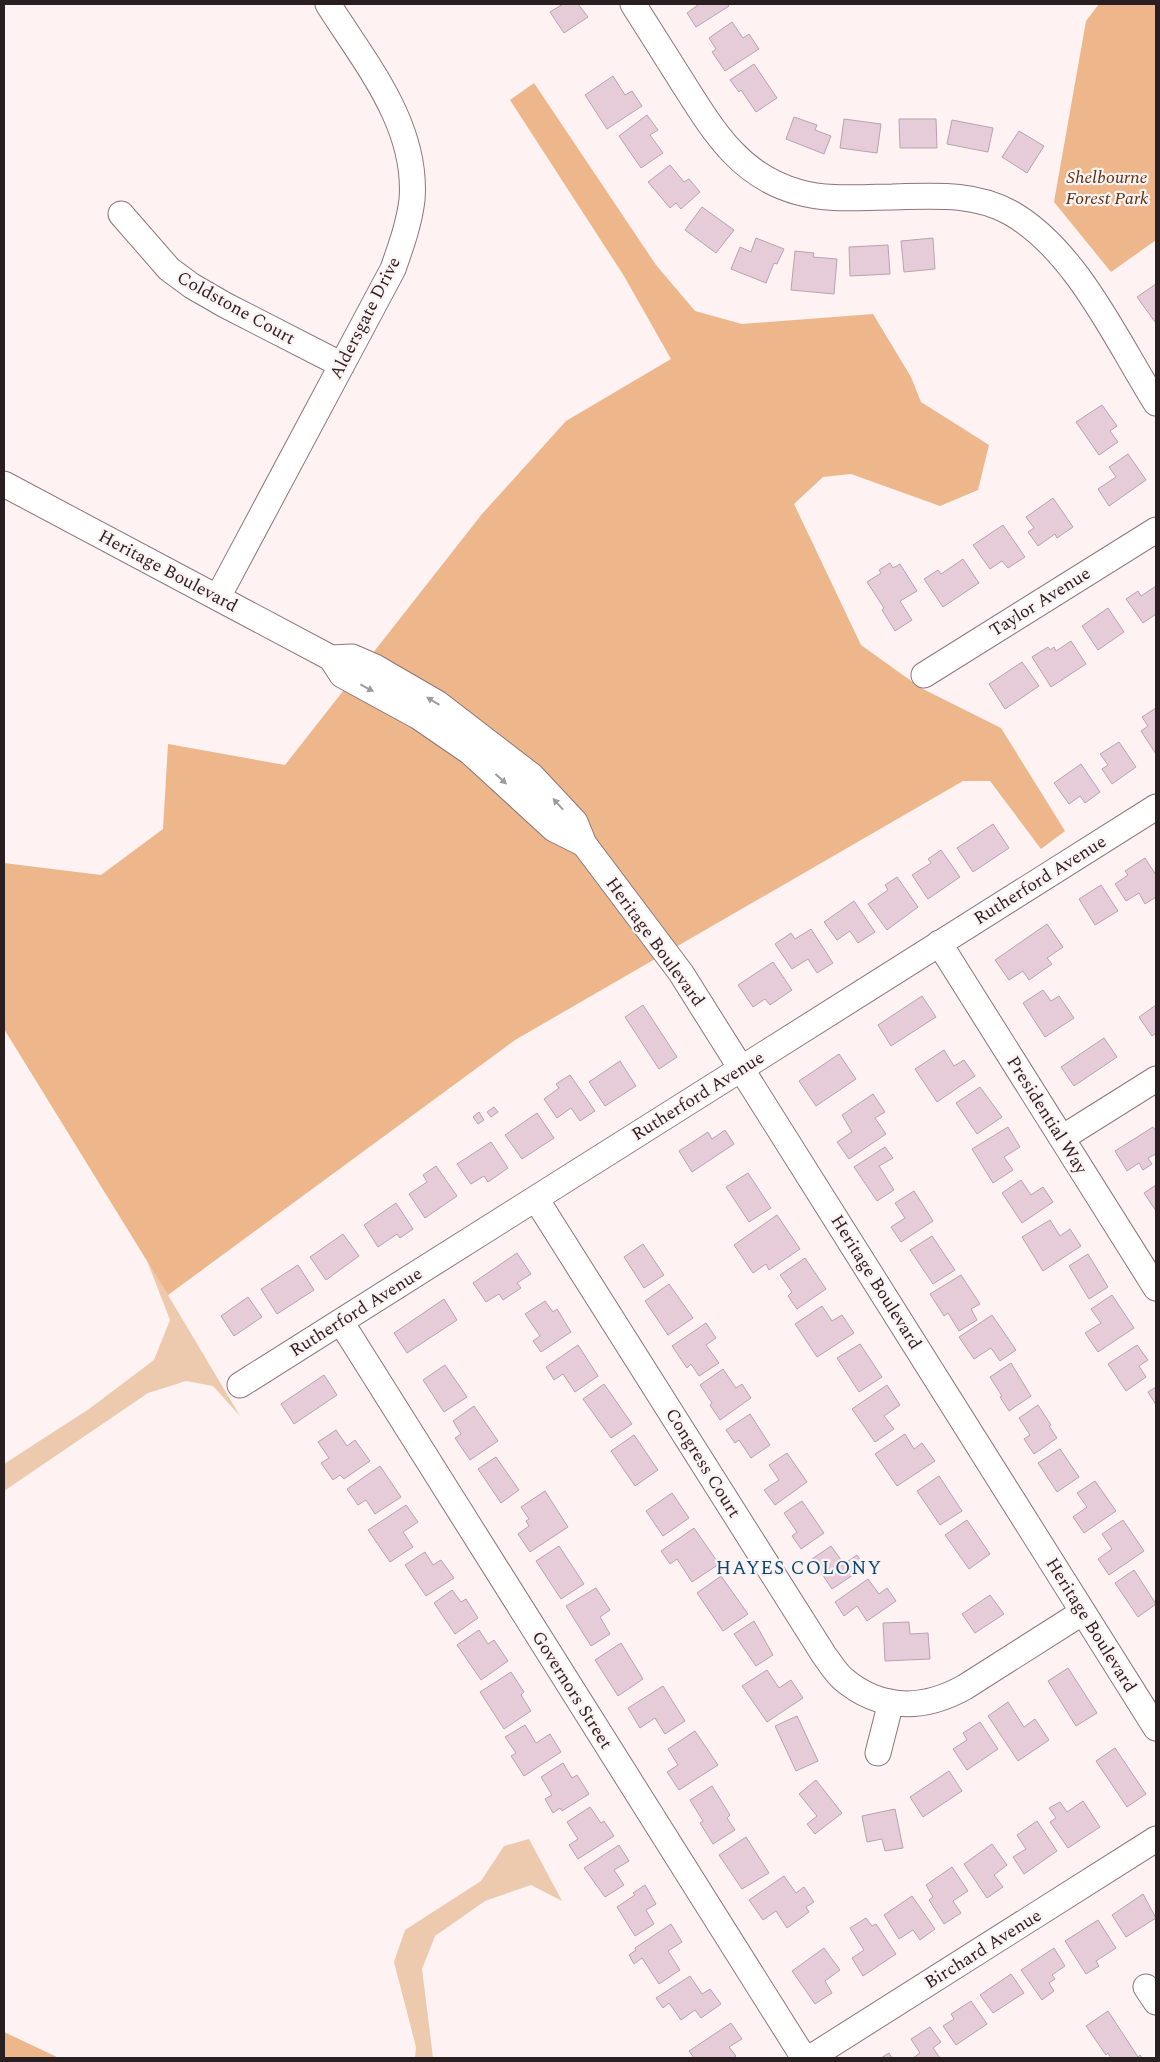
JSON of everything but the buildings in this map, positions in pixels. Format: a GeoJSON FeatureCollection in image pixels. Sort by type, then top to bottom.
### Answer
{"type":"FeatureCollection","features":[{"type":"Feature","properties":{"kind":"street","name":"Aldersgate Drive"},"geometry":{"type":"LineString","coordinates":[[218,597],[393,269],[406,232],[412,198],[405,138],[383,91],[328,4]]}},
{"type":"Feature","properties":{"kind":"street"},"geometry":{"type":"LineString","coordinates":[[632,4],[721,141],[751,170],[782,186],[819,197],[955,196],[979,200],[1010,212],[1035,229],[1067,261],[1152,387]]}},
{"type":"Feature","properties":{"kind":"street","name":"Coldstone Court"},"geometry":{"type":"LineString","coordinates":[[121,214],[169,269],[192,286],[342,365]]}},
{"type":"Feature","properties":{"kind":"street","name":"Heritage Boulevard"},"geometry":{"type":"LineString","coordinates":[[4,484],[331,658],[342,675],[419,717],[470,752],[554,829],[584,844],[681,973],[1156,1728]]}},
{"type":"Feature","properties":{"kind":"street","name":"Taylor Avenue"},"geometry":{"type":"LineString","coordinates":[[924,675],[1156,530]]}},
{"type":"Feature","properties":{"kind":"street","name":"Rutherford Avenue"},"geometry":{"type":"LineString","coordinates":[[240,1385],[1156,807]]}},
{"type":"Feature","properties":{"kind":"street","name":"Presidential Way"},"geometry":{"type":"LineString","coordinates":[[939,943],[1156,1288]]}},
{"type":"Feature","properties":{"kind":"street"},"geometry":{"type":"LineString","coordinates":[[1062,1138],[1156,1079]]}},
{"type":"Feature","properties":{"kind":"street","name":"Congress Court"},"geometry":{"type":"LineString","coordinates":[[536,1199],[824,1655],[837,1673],[859,1690],[875,1698],[912,1704],[929,1702],[948,1696],[1083,1612]]}},
{"type":"Feature","properties":{"kind":"street","name":"Governors Street"},"geometry":{"type":"LineString","coordinates":[[340,1322],[804,2058]]}},
{"type":"Feature","properties":{"kind":"street"},"geometry":{"type":"LineString","coordinates":[[878,1754],[891,1702]]}},
{"type":"Feature","properties":{"kind":"street","name":"Birchard Avenue"},"geometry":{"type":"LineString","coordinates":[[810,2058],[1156,1840]]}},
{"type":"Feature","properties":{"kind":"shaded area"},"geometry":{"type":"Polygon","coordinates":[[[146,1258],[240,1416],[213,1386],[186,1381],[148,1393],[4,1491],[4,1464],[89,1409],[154,1360],[170,1320],[146,1258]]]}},
{"type":"Feature","properties":{"kind":"shaded area"},"geometry":{"type":"Polygon","coordinates":[[[529,1839],[562,1901],[531,1885],[485,1901],[435,1936],[422,1969],[433,2058],[415,2058],[416,2047],[394,1962],[405,1930],[481,1881],[504,1846],[529,1839]]]}},
{"type":"Feature","properties":{"kind":"green space","name":"Shelbourne Forest Park"},"geometry":{"type":"Polygon","coordinates":[[[1099,4],[1156,4],[1156,240],[1111,272],[1054,202],[1086,21],[1099,4]]]}},
{"type":"Feature","properties":{"kind":"green space"},"geometry":{"type":"Polygon","coordinates":[[[534,83],[656,265],[695,311],[742,324],[873,314],[911,377],[921,402],[989,445],[978,490],[940,506],[851,474],[823,477],[794,504],[861,645],[921,688],[1001,728],[1065,831],[1041,849],[990,781],[963,781],[515,1040],[168,1295],[4,1029],[4,863],[101,875],[163,829],[168,744],[285,765],[482,514],[566,421],[671,359],[624,276],[510,100],[534,83]]]}},
{"type":"Feature","properties":{"kind":"green space"},"geometry":{"type":"Polygon","coordinates":[[[4,2032],[59,2058],[4,2058],[4,2032]]]}},
{"type":"Feature","properties":{"kind":"district","name":"HAYES COLONY"},"geometry":{"type":"Point","coordinates":[799,1568]}}]}
